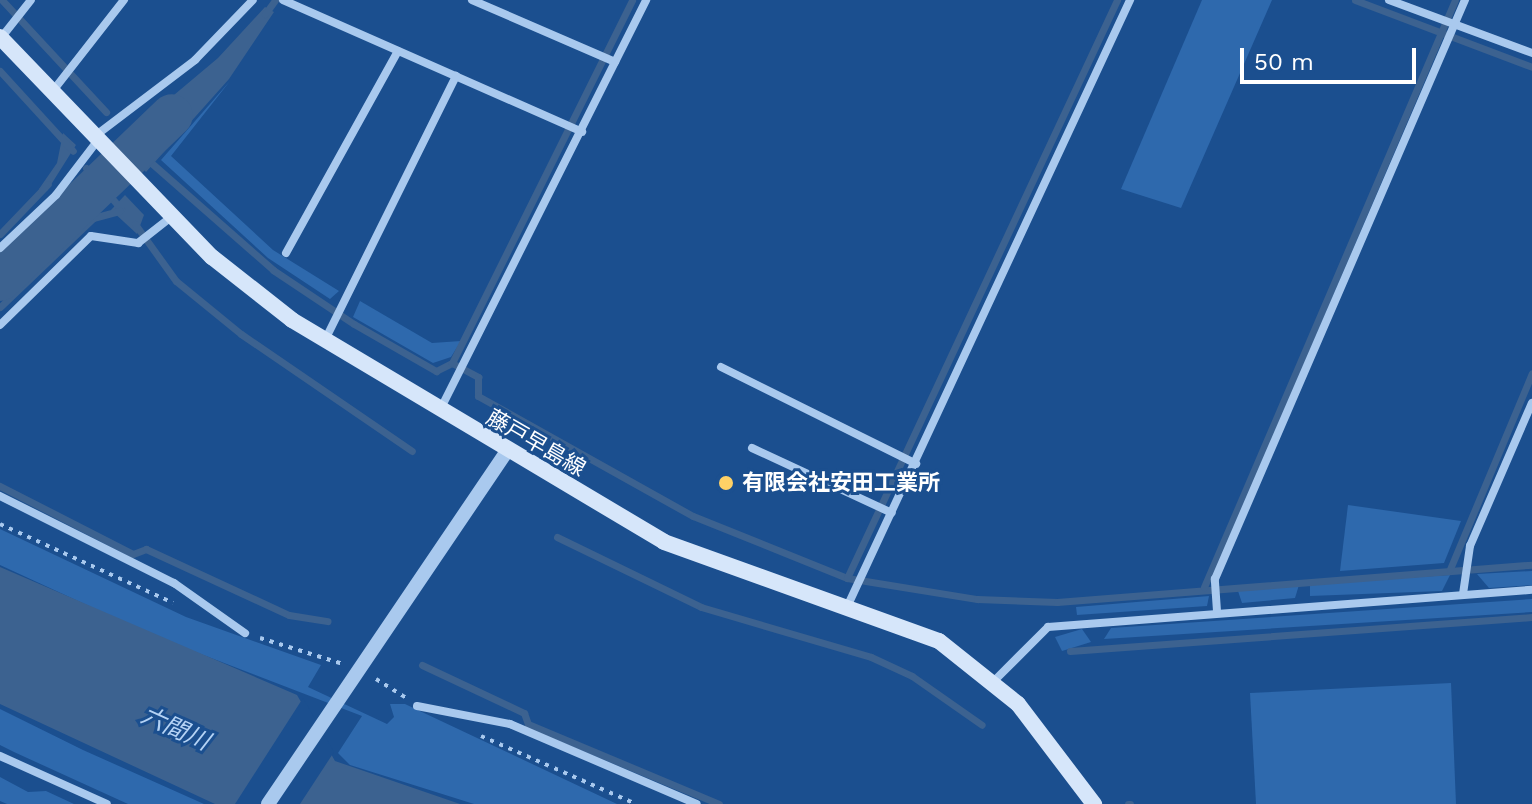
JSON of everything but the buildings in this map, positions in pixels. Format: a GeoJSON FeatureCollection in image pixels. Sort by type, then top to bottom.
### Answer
{"type":"FeatureCollection","features":[{"type":"Feature","properties":{"kind":"main road","name":"藤戸早島線"},"geometry":{"type":"LineString","coordinates":[[0,38],[171,217],[324,342],[506,452],[700,559],[851,599],[927,635],[995,680],[1091,803]]}},
{"type":"Feature","properties":{"kind":"street"},"geometry":{"type":"LineString","coordinates":[[0,38],[31,0]]}},
{"type":"Feature","properties":{"kind":"street"},"geometry":{"type":"LineString","coordinates":[[52,92],[124,0]]}},
{"type":"Feature","properties":{"kind":"street"},"geometry":{"type":"LineString","coordinates":[[0,248],[56,195],[100,143],[195,60],[253,0]]}},
{"type":"Feature","properties":{"kind":"street"},"geometry":{"type":"LineString","coordinates":[[472,0],[614,62]]}},
{"type":"Feature","properties":{"kind":"street"},"geometry":{"type":"LineString","coordinates":[[439,412],[646,0]]}},
{"type":"Feature","properties":{"kind":"street"},"geometry":{"type":"LineString","coordinates":[[851,599],[1130,0]]}},
{"type":"Feature","properties":{"kind":"street"},"geometry":{"type":"LineString","coordinates":[[1389,0],[1441,18],[1452,27],[1532,53]]}},
{"type":"Feature","properties":{"kind":"street"},"geometry":{"type":"LineString","coordinates":[[1217,611],[1215,579],[1465,0]]}},
{"type":"Feature","properties":{"kind":"street"},"geometry":{"type":"LineString","coordinates":[[284,1],[580,131]]}},
{"type":"Feature","properties":{"kind":"street"},"geometry":{"type":"LineString","coordinates":[[286,253],[398,51]]}},
{"type":"Feature","properties":{"kind":"street"},"geometry":{"type":"LineString","coordinates":[[324,342],[456,76]]}},
{"type":"Feature","properties":{"kind":"street"},"geometry":{"type":"LineString","coordinates":[[0,325],[91,236],[138,243],[171,217]]}},
{"type":"Feature","properties":{"kind":"street"},"geometry":{"type":"LineString","coordinates":[[721,367],[913,463]]}},
{"type":"Feature","properties":{"kind":"street"},"geometry":{"type":"LineString","coordinates":[[1463,594],[1467,557],[1532,403]]}},
{"type":"Feature","properties":{"kind":"street"},"geometry":{"type":"LineString","coordinates":[[752,448],[889,512]]}},
{"type":"Feature","properties":{"kind":"street"},"geometry":{"type":"LineString","coordinates":[[268,804],[506,452]]}},
{"type":"Feature","properties":{"kind":"street"},"geometry":{"type":"LineString","coordinates":[[0,496],[174,583],[245,633]]}},
{"type":"Feature","properties":{"kind":"street"},"geometry":{"type":"LineString","coordinates":[[995,680],[1048,627],[1217,611],[1532,590]]}},
{"type":"Feature","properties":{"kind":"street"},"geometry":{"type":"LineString","coordinates":[[417,706],[510,724],[697,804]]}},
{"type":"Feature","properties":{"kind":"street"},"geometry":{"type":"LineString","coordinates":[[0,756],[107,804]]}},
{"type":"Feature","properties":{"kind":"path"},"geometry":{"type":"LineString","coordinates":[[0,524],[180,606]]}},
{"type":"Feature","properties":{"kind":"path"},"geometry":{"type":"LineString","coordinates":[[245,633],[358,668],[417,706]]}},
{"type":"Feature","properties":{"kind":"path"},"geometry":{"type":"LineString","coordinates":[[473,733],[636,804]]}},
{"type":"Feature","properties":{"kind":"shaded area"},"geometry":{"type":"Polygon","coordinates":[[[1202,0],[1272,0],[1181,208],[1121,189],[1202,0]]]}},
{"type":"Feature","properties":{"kind":"shaded area"},"geometry":{"type":"Polygon","coordinates":[[[230,81],[171,156],[273,250],[339,291],[330,299],[268,258],[161,160],[230,81]]]}},
{"type":"Feature","properties":{"kind":"shaded area"},"geometry":{"type":"Polygon","coordinates":[[[360,301],[432,343],[461,341],[451,357],[433,363],[353,317],[360,301]]]}},
{"type":"Feature","properties":{"kind":"shaded area"},"geometry":{"type":"Polygon","coordinates":[[[1348,505],[1461,521],[1444,563],[1340,571],[1348,505]]]}},
{"type":"Feature","properties":{"kind":"shaded area"},"geometry":{"type":"Polygon","coordinates":[[[0,529],[186,617],[321,665],[308,687],[387,724],[394,717],[390,704],[405,704],[617,804],[474,804],[350,765],[338,753],[362,716],[154,636],[0,565],[0,529]]]}},
{"type":"Feature","properties":{"kind":"shaded area"},"geometry":{"type":"Polygon","coordinates":[[[1532,571],[1532,585],[1489,588],[1477,574],[1532,571]]]}},
{"type":"Feature","properties":{"kind":"shaded area"},"geometry":{"type":"Polygon","coordinates":[[[1450,575],[1442,591],[1310,596],[1310,584],[1450,575]]]}},
{"type":"Feature","properties":{"kind":"shaded area"},"geometry":{"type":"Polygon","coordinates":[[[1299,585],[1295,598],[1242,603],[1238,591],[1299,585]]]}},
{"type":"Feature","properties":{"kind":"shaded area"},"geometry":{"type":"Polygon","coordinates":[[[1209,596],[1207,606],[1077,615],[1076,607],[1209,596]]]}},
{"type":"Feature","properties":{"kind":"shaded area"},"geometry":{"type":"Polygon","coordinates":[[[1532,599],[1532,612],[1104,639],[1111,628],[1532,599]]]}},
{"type":"Feature","properties":{"kind":"shaded area"},"geometry":{"type":"Polygon","coordinates":[[[1082,629],[1091,642],[1062,651],[1055,637],[1082,629]]]}},
{"type":"Feature","properties":{"kind":"shaded area"},"geometry":{"type":"Polygon","coordinates":[[[1451,683],[1456,804],[1256,804],[1250,693],[1451,683]]]}},
{"type":"Feature","properties":{"kind":"shaded area"},"geometry":{"type":"Polygon","coordinates":[[[0,709],[204,804],[128,804],[14,752],[0,745],[0,709]]]}},
{"type":"Feature","properties":{"kind":"shaded area"},"geometry":{"type":"Polygon","coordinates":[[[0,777],[28,792],[46,791],[74,804],[7,804],[0,801],[0,777]]]}},
{"type":"Feature","properties":{"kind":"water"},"geometry":{"type":"Polygon","coordinates":[[[265,7],[274,12],[229,79],[146,172],[118,142],[218,58],[265,7]]]}},
{"type":"Feature","properties":{"kind":"water"},"geometry":{"type":"Polygon","coordinates":[[[63,133],[76,145],[47,191],[39,189],[57,163],[63,133]]]}},
{"type":"Feature","properties":{"kind":"water"},"geometry":{"type":"Polygon","coordinates":[[[94,165],[110,190],[0,295],[0,261],[94,165]]]}},
{"type":"Feature","properties":{"kind":"water"},"geometry":{"type":"Polygon","coordinates":[[[125,195],[144,215],[137,234],[111,210],[125,195]]]}},
{"type":"Feature","properties":{"kind":"water","name":"六間川"},"geometry":{"type":"Polygon","coordinates":[[[0,567],[297,695],[335,761],[460,804],[215,804],[0,704],[0,567]]]}},
{"type":"Feature","properties":{"kind":"pier"},"geometry":{"type":"Polygon","coordinates":[[[303,698],[334,752],[300,804],[235,804],[303,698]]]}},
{"type":"Feature","properties":{"kind":"waterway"},"geometry":{"type":"LineString","coordinates":[[2,0],[106,112]]}},
{"type":"Feature","properties":{"kind":"waterway"},"geometry":{"type":"LineString","coordinates":[[265,14],[275,0]]}},
{"type":"Feature","properties":{"kind":"waterway"},"geometry":{"type":"LineString","coordinates":[[452,363],[632,0]]}},
{"type":"Feature","properties":{"kind":"waterway"},"geometry":{"type":"LineString","coordinates":[[847,578],[1117,0]]}},
{"type":"Feature","properties":{"kind":"waterway"},"geometry":{"type":"LineString","coordinates":[[1355,0],[1532,67]]}},
{"type":"Feature","properties":{"kind":"waterway"},"geometry":{"type":"LineString","coordinates":[[1204,587],[1455,0]]}},
{"type":"Feature","properties":{"kind":"waterway"},"geometry":{"type":"LineString","coordinates":[[0,71],[73,151]]}},
{"type":"Feature","properties":{"kind":"waterway"},"geometry":{"type":"LineString","coordinates":[[0,280],[172,115]]}},
{"type":"Feature","properties":{"kind":"waterway"},"geometry":{"type":"LineString","coordinates":[[148,160],[273,270],[354,324],[436,371],[452,363],[478,377],[478,396],[693,516],[847,578],[977,599],[1057,602],[1532,565]]}},
{"type":"Feature","properties":{"kind":"waterway"},"geometry":{"type":"LineString","coordinates":[[86,168],[121,209]]}},
{"type":"Feature","properties":{"kind":"waterway"},"geometry":{"type":"LineString","coordinates":[[0,234],[48,184]]}},
{"type":"Feature","properties":{"kind":"waterway"},"geometry":{"type":"LineString","coordinates":[[0,307],[93,218],[120,211]]}},
{"type":"Feature","properties":{"kind":"waterway"},"geometry":{"type":"LineString","coordinates":[[135,224],[176,281],[241,334],[412,451]]}},
{"type":"Feature","properties":{"kind":"waterway"},"geometry":{"type":"LineString","coordinates":[[1450,569],[1532,373]]}},
{"type":"Feature","properties":{"kind":"waterway"},"geometry":{"type":"LineString","coordinates":[[0,486],[133,554],[146,549],[289,615],[328,621]]}},
{"type":"Feature","properties":{"kind":"waterway"},"geometry":{"type":"LineString","coordinates":[[557,537],[701,607],[871,657],[912,676],[982,725]]}},
{"type":"Feature","properties":{"kind":"waterway"},"geometry":{"type":"LineString","coordinates":[[1070,651],[1532,617]]}},
{"type":"Feature","properties":{"kind":"waterway"},"geometry":{"type":"LineString","coordinates":[[422,665],[524,713],[528,724],[719,804]]}},
{"type":"Feature","properties":{"kind":"place","name":"有限会社安田工業所"},"geometry":{"type":"Point","coordinates":[726,483]}}]}
